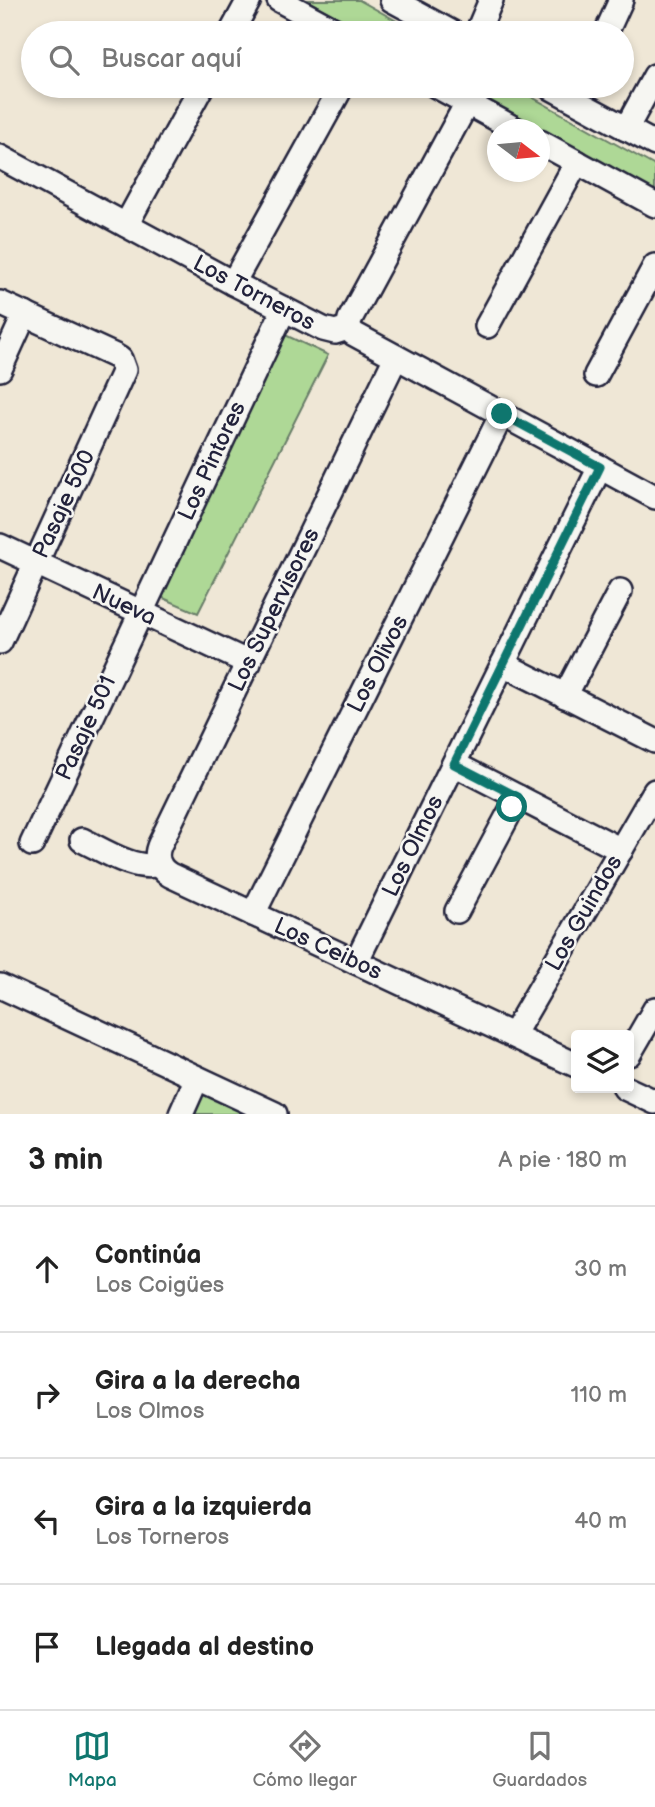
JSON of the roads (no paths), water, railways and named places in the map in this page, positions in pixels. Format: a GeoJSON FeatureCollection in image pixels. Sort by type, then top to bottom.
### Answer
{"type":"FeatureCollection","features":[{"type":"Feature","properties":{"kind":"street"},"geometry":{"type":"LineString","coordinates":[[238,21],[249,0]]}},
{"type":"Feature","properties":{"kind":"street"},"geometry":{"type":"LineString","coordinates":[[279,0],[318,21]]}},
{"type":"Feature","properties":{"kind":"street"},"geometry":{"type":"LineString","coordinates":[[392,0],[431,21]]}},
{"type":"Feature","properties":{"kind":"street"},"geometry":{"type":"LineString","coordinates":[[482,21],[491,0]]}},
{"type":"Feature","properties":{"kind":"street"},"geometry":{"type":"LineString","coordinates":[[611,21],[621,0]]}},
{"type":"Feature","properties":{"kind":"street"},"geometry":{"type":"LineString","coordinates":[[626,129],[655,76]]}},
{"type":"Feature","properties":{"kind":"street"},"geometry":{"type":"LineString","coordinates":[[126,225],[195,98]]}},
{"type":"Feature","properties":{"kind":"street"},"geometry":{"type":"LineString","coordinates":[[233,283],[335,98]]}},
{"type":"Feature","properties":{"kind":"street"},"geometry":{"type":"LineString","coordinates":[[458,98],[497,119]]}},
{"type":"Feature","properties":{"kind":"street"},"geometry":{"type":"LineString","coordinates":[[586,98],[626,129],[655,144]]}},
{"type":"Feature","properties":{"kind":"street"},"geometry":{"type":"LineString","coordinates":[[348,328],[350,319],[467,103]]}},
{"type":"Feature","properties":{"kind":"street"},"geometry":{"type":"LineString","coordinates":[[550,148],[655,205]]}},
{"type":"Feature","properties":{"kind":"street","name":"Los Torneros"},"geometry":{"type":"LineString","coordinates":[[0,157],[233,283],[328,331],[348,328],[354,334],[655,497]]}},
{"type":"Feature","properties":{"kind":"street"},"geometry":{"type":"LineString","coordinates":[[487,326],[577,163]]}},
{"type":"Feature","properties":{"kind":"street"},"geometry":{"type":"LineString","coordinates":[[596,375],[655,266]]}},
{"type":"Feature","properties":{"kind":"street"},"geometry":{"type":"LineString","coordinates":[[0,303],[25,314],[0,369]]}},
{"type":"Feature","properties":{"kind":"street","name":"Los Pintores"},"geometry":{"type":"LineString","coordinates":[[141,612],[284,309]]}},
{"type":"Feature","properties":{"kind":"street","name":"Pasaje 500"},"geometry":{"type":"LineString","coordinates":[[0,642],[124,370],[120,359],[115,356],[25,314]]}},
{"type":"Feature","properties":{"kind":"street","name":"Los Supervisores"},"geometry":{"type":"LineString","coordinates":[[159,864],[157,850],[396,357]]}},
{"type":"Feature","properties":{"kind":"street","name":"Los Olivos"},"geometry":{"type":"LineString","coordinates":[[253,914],[502,414]]}},
{"type":"Feature","properties":{"kind":"street","name":"Los Olmos"},"geometry":{"type":"LineString","coordinates":[[356,962],[600,467]]}},
{"type":"Feature","properties":{"kind":"street","name":"Nueva"},"geometry":{"type":"LineString","coordinates":[[0,546],[249,663]]}},
{"type":"Feature","properties":{"kind":"street"},"geometry":{"type":"LineString","coordinates":[[565,696],[620,591]]}},
{"type":"Feature","properties":{"kind":"street","name":"Pasaje 501"},"geometry":{"type":"LineString","coordinates":[[32,845],[141,612]]}},
{"type":"Feature","properties":{"kind":"street"},"geometry":{"type":"LineString","coordinates":[[503,664],[655,741]]}},
{"type":"Feature","properties":{"kind":"street"},"geometry":{"type":"LineString","coordinates":[[454,764],[621,850]]}},
{"type":"Feature","properties":{"kind":"street","name":"Los Guindos"},"geometry":{"type":"LineString","coordinates":[[513,1035],[655,791]]}},
{"type":"Feature","properties":{"kind":"street"},"geometry":{"type":"LineString","coordinates":[[457,911],[518,797]]}},
{"type":"Feature","properties":{"kind":"street","name":"Los Ceibos"},"geometry":{"type":"LineString","coordinates":[[82,840],[138,866],[151,867],[159,864],[170,875],[571,1063]]}},
{"type":"Feature","properties":{"kind":"street"},"geometry":{"type":"LineString","coordinates":[[0,986],[265,1112]]}},
{"type":"Feature","properties":{"kind":"street"},"geometry":{"type":"LineString","coordinates":[[634,1045],[655,1009]]}},
{"type":"Feature","properties":{"kind":"street"},"geometry":{"type":"LineString","coordinates":[[181,1114],[197,1078]]}},
{"type":"Feature","properties":{"kind":"street"},"geometry":{"type":"LineString","coordinates":[[634,1092],[655,1102]]}}]}
